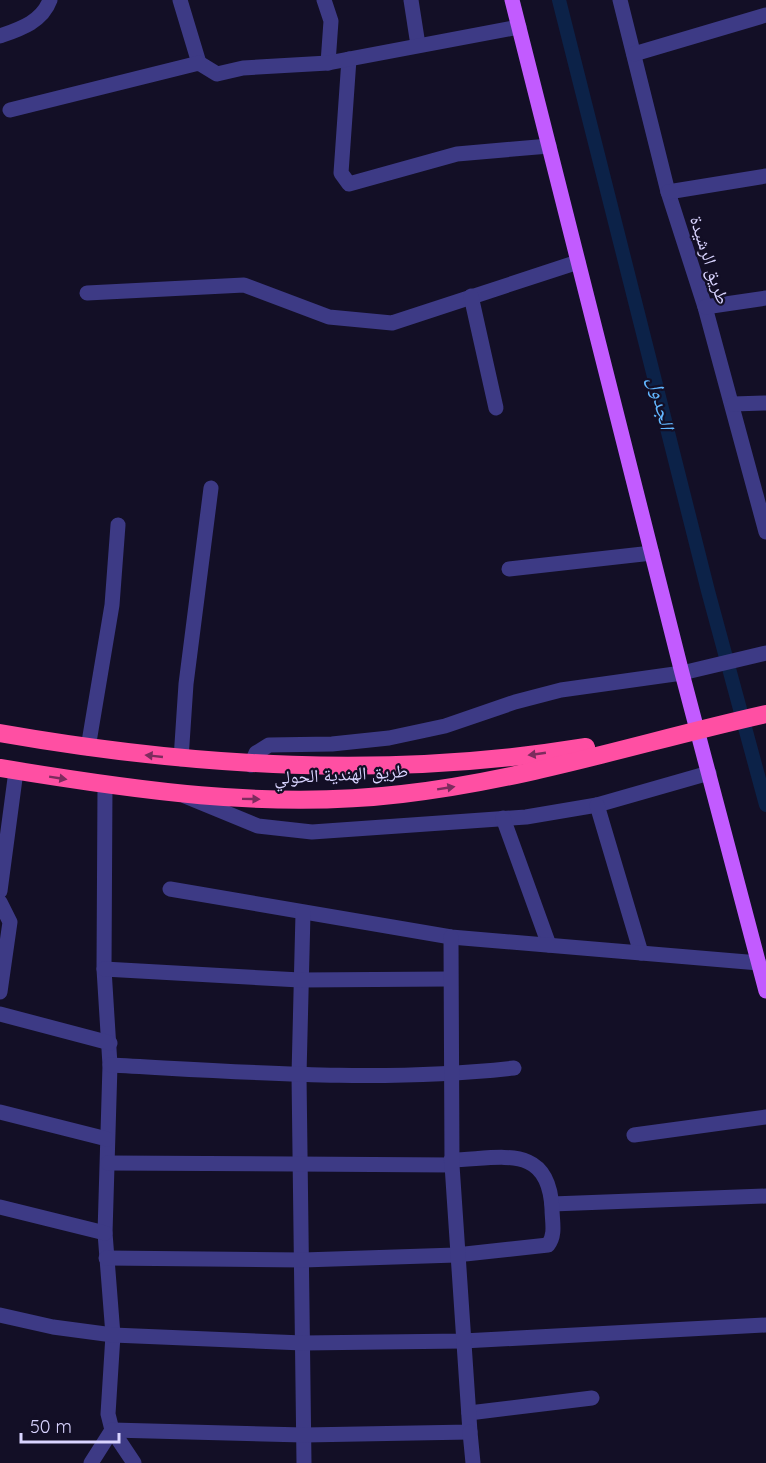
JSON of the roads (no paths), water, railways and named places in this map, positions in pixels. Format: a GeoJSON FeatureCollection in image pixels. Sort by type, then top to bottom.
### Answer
{"type":"FeatureCollection","features":[{"type":"Feature","properties":{"kind":"highway"},"geometry":{"type":"LineString","coordinates":[[678,730],[766,708]]}},
{"type":"Feature","properties":{"kind":"highway"},"geometry":{"type":"LineString","coordinates":[[678,730],[766,714]]}},
{"type":"Feature","properties":{"kind":"highway","name":"طريق الهندية الحولي"},"geometry":{"type":"LineString","coordinates":[[0,732],[88,748],[181,759],[251,765],[348,766],[517,757],[678,730]]}},
{"type":"Feature","properties":{"kind":"highway","name":"طريق الهندية الحولي"},"geometry":{"type":"LineString","coordinates":[[8,770],[181,794],[280,799],[402,794],[499,778],[678,730]]}},
{"type":"Feature","properties":{"kind":"main road"},"geometry":{"type":"LineString","coordinates":[[512,0],[682,673],[766,991]]}},
{"type":"Feature","properties":{"kind":"street"},"geometry":{"type":"LineString","coordinates":[[0,36],[27,27],[47,9],[50,0]]}},
{"type":"Feature","properties":{"kind":"street"},"geometry":{"type":"LineString","coordinates":[[180,0],[199,63],[217,74],[243,68],[328,63],[519,27]]}},
{"type":"Feature","properties":{"kind":"street"},"geometry":{"type":"LineString","coordinates":[[324,0],[331,21],[328,63]]}},
{"type":"Feature","properties":{"kind":"street"},"geometry":{"type":"LineString","coordinates":[[411,0],[418,45]]}},
{"type":"Feature","properties":{"kind":"street","name":"طريق الرشيدة"},"geometry":{"type":"LineString","coordinates":[[620,0],[668,192],[733,404],[766,532]]}},
{"type":"Feature","properties":{"kind":"street"},"geometry":{"type":"LineString","coordinates":[[634,54],[766,15]]}},
{"type":"Feature","properties":{"kind":"street"},"geometry":{"type":"LineString","coordinates":[[349,59],[340,173],[349,184],[457,154],[549,146]]}},
{"type":"Feature","properties":{"kind":"street"},"geometry":{"type":"LineString","coordinates":[[10,110],[199,63]]}},
{"type":"Feature","properties":{"kind":"street"},"geometry":{"type":"LineString","coordinates":[[668,192],[766,176]]}},
{"type":"Feature","properties":{"kind":"street"},"geometry":{"type":"LineString","coordinates":[[87,292],[244,285],[329,317],[392,322],[578,262]]}},
{"type":"Feature","properties":{"kind":"street"},"geometry":{"type":"LineString","coordinates":[[471,296],[496,408]]}},
{"type":"Feature","properties":{"kind":"street"},"geometry":{"type":"LineString","coordinates":[[705,307],[766,298]]}},
{"type":"Feature","properties":{"kind":"street"},"geometry":{"type":"LineString","coordinates":[[733,404],[766,403]]}},
{"type":"Feature","properties":{"kind":"street"},"geometry":{"type":"LineString","coordinates":[[181,759],[186,684],[211,488]]}},
{"type":"Feature","properties":{"kind":"street"},"geometry":{"type":"LineString","coordinates":[[88,748],[112,605],[118,525]]}},
{"type":"Feature","properties":{"kind":"street"},"geometry":{"type":"LineString","coordinates":[[509,569],[652,553]]}},
{"type":"Feature","properties":{"kind":"street"},"geometry":{"type":"LineString","coordinates":[[251,765],[256,753],[269,745],[332,744],[389,738],[445,726],[499,707],[561,690],[682,673],[762,654]]}},
{"type":"Feature","properties":{"kind":"street"},"geometry":{"type":"LineString","coordinates":[[0,891],[8,770]]}},
{"type":"Feature","properties":{"kind":"street"},"geometry":{"type":"LineString","coordinates":[[181,794],[240,821],[294,832],[526,817],[597,805],[709,773]]}},
{"type":"Feature","properties":{"kind":"street"},"geometry":{"type":"LineString","coordinates":[[105,785],[104,969],[110,1043],[105,1233],[113,1335],[108,1414],[112,1430],[134,1463]]}},
{"type":"Feature","properties":{"kind":"street"},"geometry":{"type":"LineString","coordinates":[[597,805],[641,953]]}},
{"type":"Feature","properties":{"kind":"street"},"geometry":{"type":"LineString","coordinates":[[503,818],[549,945]]}},
{"type":"Feature","properties":{"kind":"street"},"geometry":{"type":"LineString","coordinates":[[170,890],[451,937],[759,963]]}},
{"type":"Feature","properties":{"kind":"street"},"geometry":{"type":"LineString","coordinates":[[0,992],[10,922],[1,906]]}},
{"type":"Feature","properties":{"kind":"street"},"geometry":{"type":"LineString","coordinates":[[303,913],[299,1075],[302,1166],[304,1463]]}},
{"type":"Feature","properties":{"kind":"street"},"geometry":{"type":"LineString","coordinates":[[451,937],[449,979],[452,1162],[456,1255],[473,1463]]}},
{"type":"Feature","properties":{"kind":"street"},"geometry":{"type":"LineString","coordinates":[[104,969],[300,980],[449,979]]}},
{"type":"Feature","properties":{"kind":"street"},"geometry":{"type":"LineString","coordinates":[[0,1014],[110,1043]]}},
{"type":"Feature","properties":{"kind":"street"},"geometry":{"type":"LineString","coordinates":[[110,1065],[299,1075],[450,1076],[514,1068]]}},
{"type":"Feature","properties":{"kind":"street"},"geometry":{"type":"LineString","coordinates":[[0,1112],[107,1138]]}},
{"type":"Feature","properties":{"kind":"street"},"geometry":{"type":"LineString","coordinates":[[634,1135],[766,1118]]}},
{"type":"Feature","properties":{"kind":"street"},"geometry":{"type":"LineString","coordinates":[[106,1258],[303,1260],[456,1255],[543,1247],[553,1235],[552,1204],[544,1172],[534,1163],[520,1158],[302,1166],[108,1163]]}},
{"type":"Feature","properties":{"kind":"street"},"geometry":{"type":"LineString","coordinates":[[552,1204],[766,1196]]}},
{"type":"Feature","properties":{"kind":"street"},"geometry":{"type":"LineString","coordinates":[[0,1207],[105,1233]]}},
{"type":"Feature","properties":{"kind":"street"},"geometry":{"type":"LineString","coordinates":[[0,1315],[53,1327],[113,1335],[303,1343],[463,1341],[766,1325]]}},
{"type":"Feature","properties":{"kind":"street"},"geometry":{"type":"LineString","coordinates":[[469,1413],[592,1398]]}},
{"type":"Feature","properties":{"kind":"street"},"geometry":{"type":"LineString","coordinates":[[112,1430],[304,1435],[470,1432]]}},
{"type":"Feature","properties":{"kind":"street"},"geometry":{"type":"LineString","coordinates":[[91,1463],[112,1430]]}},
{"type":"Feature","properties":{"kind":"waterway","name":"الجدول"},"geometry":{"type":"LineString","coordinates":[[559,0],[708,591],[766,805]]}}]}
